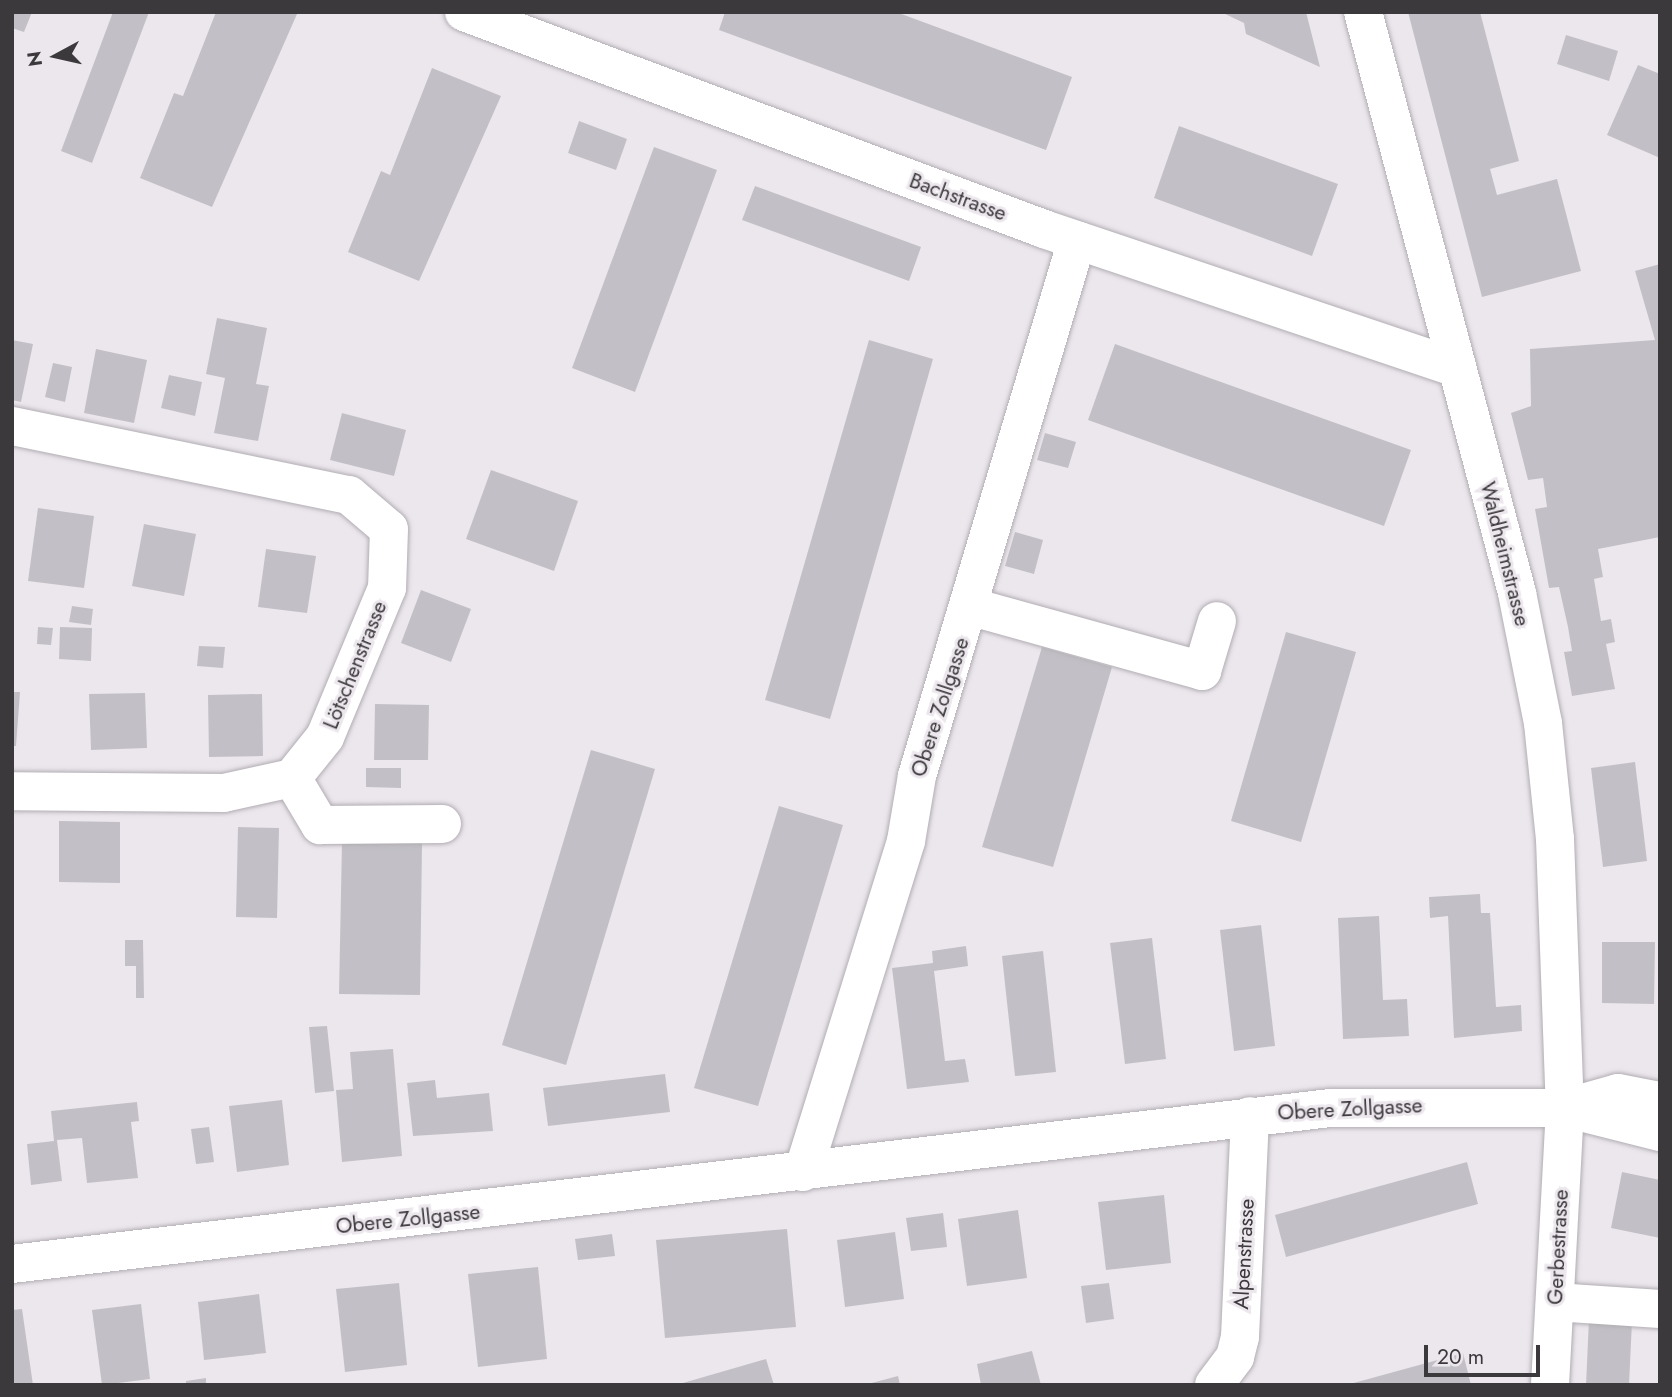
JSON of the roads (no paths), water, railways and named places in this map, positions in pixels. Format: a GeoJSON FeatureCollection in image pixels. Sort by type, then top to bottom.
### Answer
{"type":"FeatureCollection","features":[{"type":"Feature","properties":{"kind":"street","name":"Bachstrasse"},"geometry":{"type":"LineString","coordinates":[[464,12],[1077,240],[1457,368]]}},
{"type":"Feature","properties":{"kind":"street","name":"Waldheimstrasse"},"geometry":{"type":"LineString","coordinates":[[1363,12],[1517,593],[1543,723],[1555,839],[1565,1108]]}},
{"type":"Feature","properties":{"kind":"street","name":"Obere Zollgasse"},"geometry":{"type":"LineString","coordinates":[[803,1172],[911,812],[987,611],[1077,240]]}},
{"type":"Feature","properties":{"kind":"street","name":"Lötschenstrasse"},"geometry":{"type":"LineString","coordinates":[[12,426],[349,495],[389,529],[387,589],[326,737],[292,778]]}},
{"type":"Feature","properties":{"kind":"street"},"geometry":{"type":"LineString","coordinates":[[987,611],[1031,603],[1150,637]]}},
{"type":"Feature","properties":{"kind":"street"},"geometry":{"type":"LineString","coordinates":[[987,611],[1202,671],[1217,621]]}},
{"type":"Feature","properties":{"kind":"street"},"geometry":{"type":"LineString","coordinates":[[12,791],[224,793],[292,778],[320,825],[442,824]]}},
{"type":"Feature","properties":{"kind":"street","name":"Obere Zollgasse"},"geometry":{"type":"LineString","coordinates":[[12,1264],[803,1172],[1250,1116],[1418,1104],[1565,1108],[1618,1093],[1658,1100]]}},
{"type":"Feature","properties":{"kind":"street","name":"Gerbestrasse"},"geometry":{"type":"LineString","coordinates":[[1550,1385],[1565,1108]]}},
{"type":"Feature","properties":{"kind":"street","name":"Alpenstrasse"},"geometry":{"type":"LineString","coordinates":[[1214,1385],[1236,1357],[1240,1337],[1250,1116]]}},
{"type":"Feature","properties":{"kind":"street"},"geometry":{"type":"LineString","coordinates":[[1555,1302],[1660,1310]]}}]}
